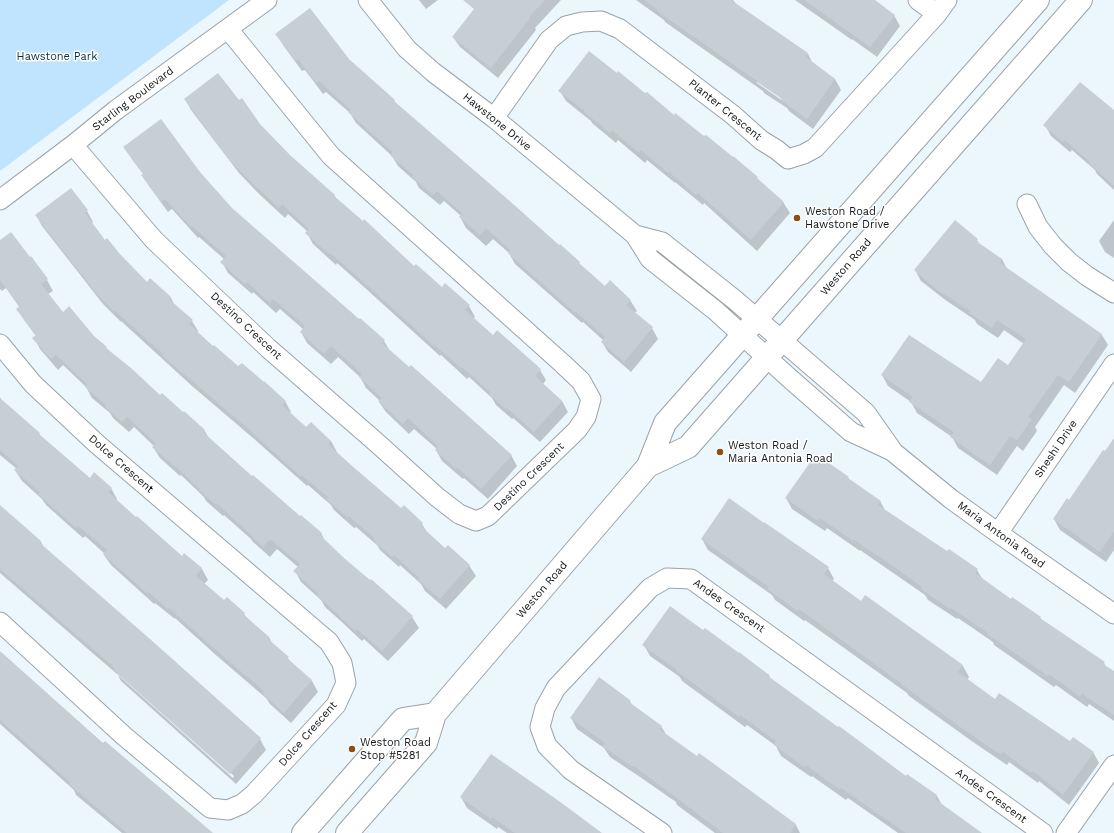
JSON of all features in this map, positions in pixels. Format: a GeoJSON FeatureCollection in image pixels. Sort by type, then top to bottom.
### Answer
{"type":"FeatureCollection","features":[{"type":"Feature","properties":{"kind":"main road","name":"Weston Road"},"geometry":{"type":"LineString","coordinates":[[347,833],[426,743],[435,714],[648,466],[664,423],[1038,0]]}},
{"type":"Feature","properties":{"kind":"main road","name":"Weston Road"},"geometry":{"type":"LineString","coordinates":[[648,466],[688,447],[1081,0]]}},
{"type":"Feature","properties":{"kind":"main road"},"geometry":{"type":"LineString","coordinates":[[303,833],[403,719],[435,714]]}},
{"type":"Feature","properties":{"kind":"street","name":"Starling Boulevard"},"geometry":{"type":"LineString","coordinates":[[0,200],[73,145],[116,110],[267,0]]}},
{"type":"Feature","properties":{"kind":"street","name":"Hawstone Drive"},"geometry":{"type":"LineString","coordinates":[[368,0],[407,50],[433,72],[494,118],[635,235],[650,259],[742,335]]}},
{"type":"Feature","properties":{"kind":"street"},"geometry":{"type":"LineString","coordinates":[[918,0],[942,7]]}},
{"type":"Feature","properties":{"kind":"street","name":"Planter Crescent"},"geometry":{"type":"LineString","coordinates":[[494,118],[549,40],[566,26],[582,22],[601,21],[620,29],[720,105],[761,140],[788,159],[804,154],[815,148],[942,7]]}},
{"type":"Feature","properties":{"kind":"street","name":"Destino Crescent"},"geometry":{"type":"LineString","coordinates":[[73,145],[154,240],[268,348],[437,497],[459,514],[476,521],[488,516],[577,430],[586,417],[591,399],[580,381],[563,364],[331,156],[228,28]]}},
{"type":"Feature","properties":{"kind":"street"},"geometry":{"type":"LineString","coordinates":[[1027,204],[1038,227],[1053,246],[1069,262],[1087,276],[1114,293]]}},
{"type":"Feature","properties":{"kind":"street","name":"Hawstone Drive"},"geometry":{"type":"LineString","coordinates":[[635,235],[662,242],[756,318]]}},
{"type":"Feature","properties":{"kind":"street","name":"Maria Antonia Road"},"geometry":{"type":"LineString","coordinates":[[756,318],[866,413],[892,451]]}},
{"type":"Feature","properties":{"kind":"street","name":"Maria Antonia Road"},"geometry":{"type":"LineString","coordinates":[[742,335],[851,432],[892,451],[951,499],[1114,614]]}},
{"type":"Feature","properties":{"kind":"street","name":"Dolce Crescent"},"geometry":{"type":"LineString","coordinates":[[0,344],[33,384],[97,444],[329,642],[342,663],[346,683],[336,705],[254,794],[242,804],[228,810],[210,808],[124,736],[0,622]]}},
{"type":"Feature","properties":{"kind":"street","name":"Sheshi Drive"},"geometry":{"type":"LineString","coordinates":[[998,533],[1114,364]]}},
{"type":"Feature","properties":{"kind":"street","name":"Andes Crescent"},"geometry":{"type":"LineString","coordinates":[[662,833],[571,770],[547,746],[540,727],[545,708],[556,688],[650,588],[668,578],[691,579],[1043,833]]}},
{"type":"Feature","properties":{"kind":"street"},"geometry":{"type":"LineString","coordinates":[[1066,833],[1114,765]]}},
{"type":"Feature","properties":{"kind":"green space","name":"Hawstone Park"},"geometry":{"type":"Polygon","coordinates":[[[0,0],[229,0],[0,171],[0,0]]]}},
{"type":"Feature","properties":{"kind":"building"},"geometry":{"type":"Polygon","coordinates":[[[463,0],[545,0],[529,17],[530,18],[491,68],[452,37],[474,9],[463,0]]]}},
{"type":"Feature","properties":{"kind":"building"},"geometry":{"type":"Polygon","coordinates":[[[644,0],[731,0],[808,53],[806,57],[835,79],[807,119],[781,100],[782,99],[657,11],[658,10],[644,0]]]}},
{"type":"Feature","properties":{"kind":"building"},"geometry":{"type":"Polygon","coordinates":[[[804,0],[875,0],[895,15],[870,47],[804,0]]]}},
{"type":"Feature","properties":{"kind":"building"},"geometry":{"type":"Polygon","coordinates":[[[310,8],[349,59],[395,100],[394,101],[559,245],[560,244],[605,286],[610,280],[631,300],[626,305],[653,327],[624,362],[601,342],[605,337],[576,312],[575,313],[508,253],[510,250],[486,228],[480,235],[459,217],[462,213],[437,191],[433,195],[412,177],[413,175],[390,155],[393,152],[348,112],[351,110],[319,81],[316,83],[298,59],[296,61],[275,34],[310,8]]]}},
{"type":"Feature","properties":{"kind":"building"},"geometry":{"type":"Polygon","coordinates":[[[589,51],[617,73],[618,71],[645,93],[647,92],[674,115],[675,113],[704,136],[706,135],[758,177],[757,178],[784,202],[751,240],[698,193],[696,195],[641,150],[639,153],[612,130],[610,133],[584,112],[585,111],[558,91],[589,51]]]}},
{"type":"Feature","properties":{"kind":"building"},"geometry":{"type":"Polygon","coordinates":[[[218,73],[239,100],[242,98],[260,124],[290,155],[335,195],[334,196],[363,221],[364,219],[414,266],[416,264],[442,287],[445,283],[470,305],[465,310],[493,335],[497,330],[541,369],[535,376],[562,401],[534,432],[489,394],[490,392],[462,367],[461,368],[434,346],[357,276],[305,233],[309,229],[282,204],[279,208],[231,162],[184,99],[218,73]]]}},
{"type":"Feature","properties":{"kind":"building"},"geometry":{"type":"Polygon","coordinates":[[[1080,82],[1114,110],[1114,186],[1065,140],[1063,142],[1043,125],[1080,82]]]}},
{"type":"Feature","properties":{"kind":"building"},"geometry":{"type":"Polygon","coordinates":[[[161,119],[200,172],[232,208],[385,340],[382,343],[409,367],[411,365],[512,455],[481,489],[457,467],[456,469],[435,450],[438,446],[408,418],[403,424],[378,401],[382,398],[359,377],[362,374],[331,346],[324,354],[300,332],[305,326],[273,299],[270,303],[247,282],[245,284],[220,262],[226,256],[192,226],[191,227],[165,199],[161,202],[123,147],[161,119]]]}},
{"type":"Feature","properties":{"kind":"building"},"geometry":{"type":"Polygon","coordinates":[[[71,188],[88,210],[85,213],[105,240],[107,238],[147,282],[150,278],[171,297],[169,299],[193,320],[189,324],[238,366],[242,363],[264,381],[286,401],[282,405],[306,427],[311,422],[331,441],[328,444],[351,465],[401,508],[404,505],[423,523],[421,526],[445,548],[448,545],[470,565],[440,599],[418,580],[419,578],[394,555],[392,557],[373,540],[374,538],[349,516],[348,518],[326,499],[328,497],[301,475],[300,476],[246,427],[163,356],[164,355],[115,311],[114,312],[96,293],[35,215],[71,188]]]}},
{"type":"Feature","properties":{"kind":"building"},"geometry":{"type":"Polygon","coordinates":[[[955,220],[978,239],[976,241],[1002,259],[1000,263],[1102,334],[1069,382],[1058,375],[1028,417],[1032,419],[1017,440],[1010,436],[990,465],[950,437],[954,432],[909,402],[913,397],[881,375],[909,335],[981,382],[998,358],[1008,365],[1026,339],[997,320],[992,328],[969,313],[970,311],[936,289],[914,270],[955,220]]]}},
{"type":"Feature","properties":{"kind":"building"},"geometry":{"type":"Polygon","coordinates":[[[11,232],[48,279],[41,284],[63,312],[69,306],[94,336],[107,347],[106,348],[131,368],[160,395],[162,393],[183,412],[184,411],[205,430],[203,432],[252,476],[253,475],[322,533],[320,535],[344,558],[370,580],[371,579],[413,616],[382,651],[357,629],[355,631],[317,596],[319,594],[293,571],[300,564],[270,539],[263,547],[217,504],[216,505],[199,490],[200,489],[174,465],[152,447],[156,443],[127,417],[122,422],[105,407],[106,405],[85,387],[87,384],[56,355],[51,359],[32,338],[36,335],[16,309],[20,306],[0,280],[0,240],[11,232]]]}},
{"type":"Feature","properties":{"kind":"building"},"geometry":{"type":"Polygon","coordinates":[[[0,398],[90,478],[94,472],[112,488],[108,492],[136,517],[137,516],[182,556],[184,553],[202,568],[196,576],[224,600],[227,597],[245,613],[244,615],[269,637],[268,639],[289,657],[287,658],[312,680],[284,713],[262,693],[264,691],[169,608],[168,609],[148,592],[148,594],[103,554],[107,550],[78,526],[76,528],[38,494],[40,492],[14,470],[18,466],[0,450],[0,398]]]}},
{"type":"Feature","properties":{"kind":"building"},"geometry":{"type":"Polygon","coordinates":[[[1114,438],[1114,531],[1100,552],[1053,519],[1067,498],[1069,500],[1103,450],[1105,451],[1114,438]]]}},
{"type":"Feature","properties":{"kind":"building"},"geometry":{"type":"Polygon","coordinates":[[[816,454],[881,501],[878,505],[947,551],[949,549],[978,569],[975,573],[1105,662],[1103,664],[1114,671],[1114,715],[1082,694],[1080,697],[1049,674],[1048,676],[987,634],[988,633],[921,589],[922,587],[890,564],[820,518],[818,521],[785,498],[816,454]]]}},
{"type":"Feature","properties":{"kind":"building"},"geometry":{"type":"Polygon","coordinates":[[[729,498],[829,567],[824,574],[861,601],[865,595],[963,665],[958,672],[995,699],[999,693],[1070,741],[1073,737],[1094,752],[1063,795],[1033,771],[1031,773],[1003,752],[1001,755],[966,731],[799,609],[798,611],[767,589],[769,587],[701,539],[729,498]]]}},
{"type":"Feature","properties":{"kind":"building"},"geometry":{"type":"Polygon","coordinates":[[[0,505],[41,541],[40,543],[261,738],[230,774],[113,670],[115,668],[0,569],[0,505]]]}},
{"type":"Feature","properties":{"kind":"building"},"geometry":{"type":"Polygon","coordinates":[[[670,606],[703,630],[705,628],[739,652],[769,675],[768,676],[906,776],[907,774],[937,795],[935,799],[982,833],[906,833],[841,788],[840,790],[806,765],[804,767],[774,745],[776,741],[740,715],[739,717],[642,645],[670,606]]]}},
{"type":"Feature","properties":{"kind":"building"},"geometry":{"type":"Polygon","coordinates":[[[0,651],[103,743],[105,741],[213,833],[127,833],[69,784],[70,782],[0,720],[0,651]]]}},
{"type":"Feature","properties":{"kind":"building"},"geometry":{"type":"Polygon","coordinates":[[[599,677],[630,700],[629,702],[662,726],[659,729],[697,756],[699,753],[796,824],[790,833],[723,833],[634,766],[633,767],[602,746],[605,743],[570,718],[599,677]]]}},
{"type":"Feature","properties":{"kind":"building"},"geometry":{"type":"Polygon","coordinates":[[[491,754],[602,833],[515,833],[492,817],[491,819],[460,797],[491,754]]]}},
{"type":"Feature","properties":{"kind":"place","name":"Weston Road / Hawstone Drive"},"geometry":{"type":"Point","coordinates":[797,218]}},
{"type":"Feature","properties":{"kind":"place","name":"Weston Road / Maria Antonia Road"},"geometry":{"type":"Point","coordinates":[720,452]}},
{"type":"Feature","properties":{"kind":"place","name":"Weston Road Stop #5281"},"geometry":{"type":"Point","coordinates":[352,749]}}]}
